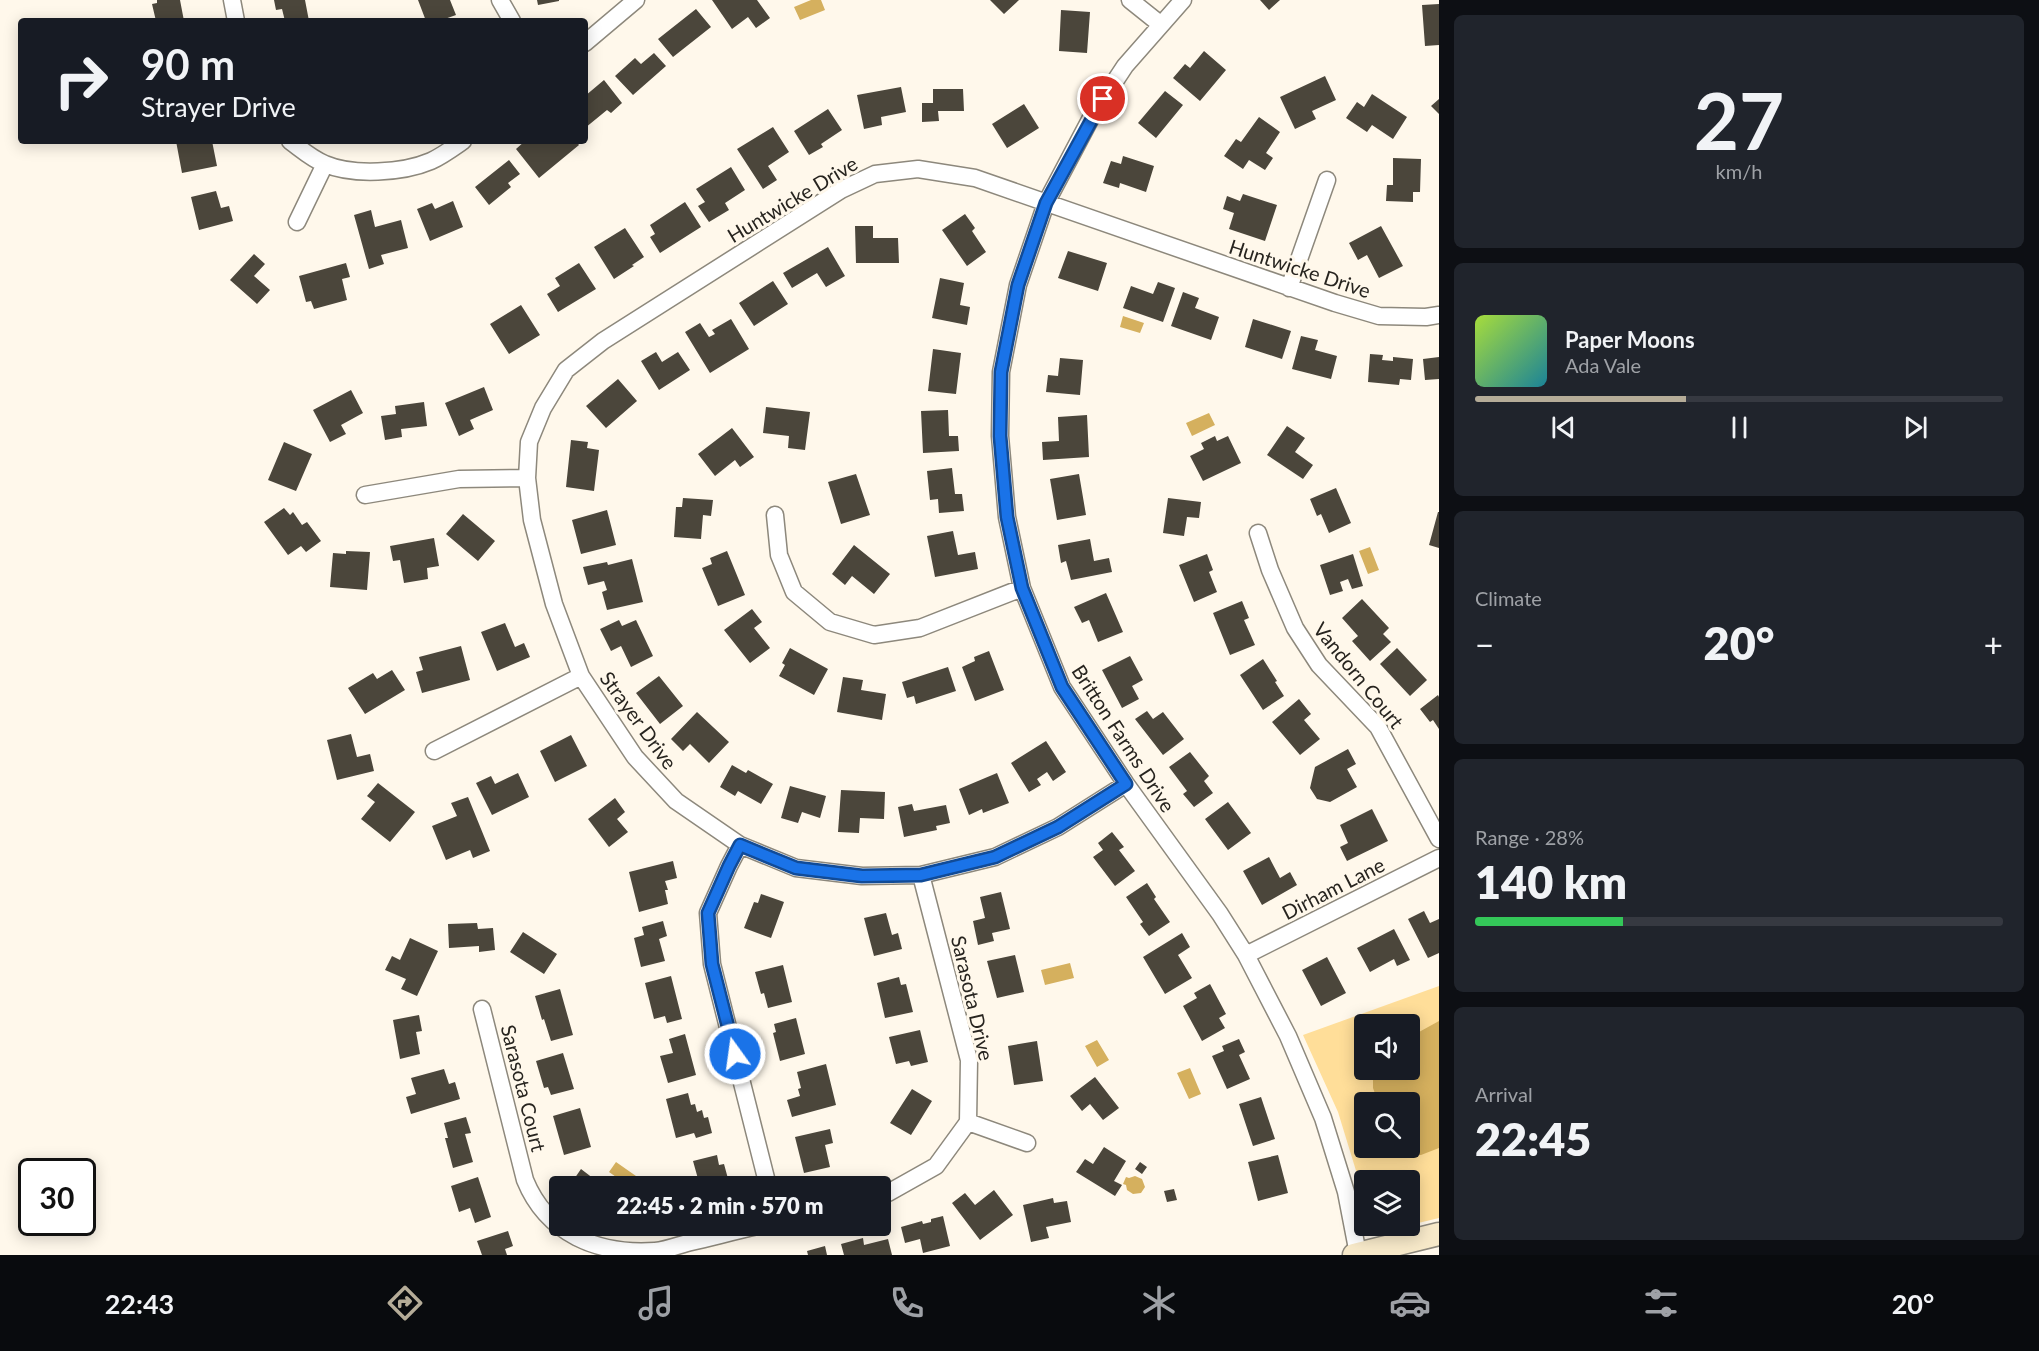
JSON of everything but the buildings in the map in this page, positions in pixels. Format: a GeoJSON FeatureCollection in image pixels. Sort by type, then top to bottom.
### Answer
{"type":"FeatureCollection","features":[{"type":"Feature","properties":{"kind":"main road"},"geometry":{"type":"LineString","coordinates":[[1357,1255],[1439,1233]]}},
{"type":"Feature","properties":{"kind":"street"},"geometry":{"type":"LineString","coordinates":[[232,0],[235,18]]}},
{"type":"Feature","properties":{"kind":"street"},"geometry":{"type":"LineString","coordinates":[[500,0],[510,18]]}},
{"type":"Feature","properties":{"kind":"street"},"geometry":{"type":"LineString","coordinates":[[588,40],[636,0]]}},
{"type":"Feature","properties":{"kind":"street"},"geometry":{"type":"LineString","coordinates":[[1131,0],[1160,24]]}},
{"type":"Feature","properties":{"kind":"street","name":"Britton Farms Drive"},"geometry":{"type":"LineString","coordinates":[[1182,0],[1125,66],[1092,116],[1046,203],[1018,285],[1001,372],[1000,436],[1007,517],[1022,588],[1062,687],[1126,784],[1220,914],[1246,955],[1288,1036],[1323,1118],[1346,1192],[1357,1255]]}},
{"type":"Feature","properties":{"kind":"street"},"geometry":{"type":"LineString","coordinates":[[295,144],[325,164],[345,170],[375,172],[430,161],[458,144]]}},
{"type":"Feature","properties":{"kind":"street"},"geometry":{"type":"LineString","coordinates":[[297,222],[325,164]]}},
{"type":"Feature","properties":{"kind":"street","name":"Huntwicke Drive"},"geometry":{"type":"LineString","coordinates":[[554,604],[532,520],[527,478],[529,442],[543,408],[566,370],[603,340],[841,190],[875,174],[918,169],[975,178],[1289,288],[1379,316],[1439,315]]}},
{"type":"Feature","properties":{"kind":"street"},"geometry":{"type":"LineString","coordinates":[[1289,288],[1327,180]]}},
{"type":"Feature","properties":{"kind":"street"},"geometry":{"type":"LineString","coordinates":[[365,495],[459,479],[527,478]]}},
{"type":"Feature","properties":{"kind":"street"},"geometry":{"type":"LineString","coordinates":[[775,515],[779,555],[794,592],[830,622],[874,635],[920,628],[1022,588]]}},
{"type":"Feature","properties":{"kind":"street","name":"Vandorn Court"},"geometry":{"type":"LineString","coordinates":[[1258,533],[1270,570],[1294,628],[1319,665],[1378,727],[1439,839]]}},
{"type":"Feature","properties":{"kind":"street","name":"Strayer Drive"},"geometry":{"type":"LineString","coordinates":[[554,604],[581,676],[635,757],[665,791],[690,812],[740,845],[796,868],[862,876],[921,875],[995,857],[1058,827],[1126,784]]}},
{"type":"Feature","properties":{"kind":"street"},"geometry":{"type":"LineString","coordinates":[[434,751],[581,676]]}},
{"type":"Feature","properties":{"kind":"street"},"geometry":{"type":"LineString","coordinates":[[740,845],[708,913],[712,964],[765,1176]]}},
{"type":"Feature","properties":{"kind":"street","name":"Dirham Lane"},"geometry":{"type":"LineString","coordinates":[[1246,955],[1439,858]]}},
{"type":"Feature","properties":{"kind":"street","name":"Sarasota Drive"},"geometry":{"type":"LineString","coordinates":[[921,875],[969,1060],[968,1122]]}},
{"type":"Feature","properties":{"kind":"street","name":"Sarasota Court"},"geometry":{"type":"LineString","coordinates":[[482,1009],[525,1180],[532,1195],[549,1216]]}},
{"type":"Feature","properties":{"kind":"street"},"geometry":{"type":"LineString","coordinates":[[891,1191],[936,1166],[968,1122],[1027,1143]]}},
{"type":"Feature","properties":{"kind":"street","name":"Sarasota Court"},"geometry":{"type":"LineString","coordinates":[[572,1236],[586,1244],[611,1251],[633,1253],[656,1251],[717,1236]]}},
{"type":"Feature","properties":{"kind":"shaded area"},"geometry":{"type":"Polygon","coordinates":[[[811,0],[821,0],[825,10],[800,20],[794,7],[811,0]]]}},
{"type":"Feature","properties":{"kind":"shaded area"},"geometry":{"type":"Polygon","coordinates":[[[1123,316],[1144,323],[1140,333],[1120,327],[1123,316]]]}},
{"type":"Feature","properties":{"kind":"shaded area"},"geometry":{"type":"Polygon","coordinates":[[[1209,413],[1215,425],[1192,436],[1186,423],[1209,413]]]}},
{"type":"Feature","properties":{"kind":"shaded area"},"geometry":{"type":"Polygon","coordinates":[[[1370,547],[1379,570],[1368,574],[1359,551],[1370,547]]]}},
{"type":"Feature","properties":{"kind":"shaded area"},"geometry":{"type":"Polygon","coordinates":[[[1070,963],[1074,978],[1045,985],[1041,970],[1070,963]]]}},
{"type":"Feature","properties":{"kind":"shaded area"},"geometry":{"type":"Polygon","coordinates":[[[1439,986],[1439,1218],[1420,1223],[1420,1170],[1356,1170],[1338,1112],[1303,1035],[1354,1017],[1354,1080],[1420,1080],[1420,1014],[1361,1014],[1439,986]]]}},
{"type":"Feature","properties":{"kind":"shaded area"},"geometry":{"type":"Polygon","coordinates":[[[1439,1021],[1439,1148],[1420,1155],[1420,1092],[1374,1092],[1373,1080],[1420,1080],[1420,1031],[1439,1021]]]}},
{"type":"Feature","properties":{"kind":"shaded area"},"geometry":{"type":"Polygon","coordinates":[[[1097,1040],[1109,1060],[1097,1067],[1085,1046],[1097,1040]]]}},
{"type":"Feature","properties":{"kind":"shaded area"},"geometry":{"type":"Polygon","coordinates":[[[1190,1068],[1201,1094],[1189,1099],[1177,1073],[1190,1068]]]}},
{"type":"Feature","properties":{"kind":"shaded area"},"geometry":{"type":"Polygon","coordinates":[[[616,1162],[636,1176],[615,1176],[609,1172],[616,1162]]]}},
{"type":"Feature","properties":{"kind":"shaded area"},"geometry":{"type":"Polygon","coordinates":[[[1135,1176],[1142,1179],[1145,1187],[1141,1193],[1133,1194],[1123,1184],[1126,1177],[1135,1176]]]}},
{"type":"Feature","properties":{"kind":"route"},"geometry":{"type":"LineString","coordinates":[[735,1054],[712,964],[708,913],[740,845],[796,868],[862,876],[921,875],[995,857],[1058,827],[1126,784],[1062,687],[1022,588],[1007,517],[1000,436],[1001,372],[1018,285],[1046,203],[1103,99]]}}]}
